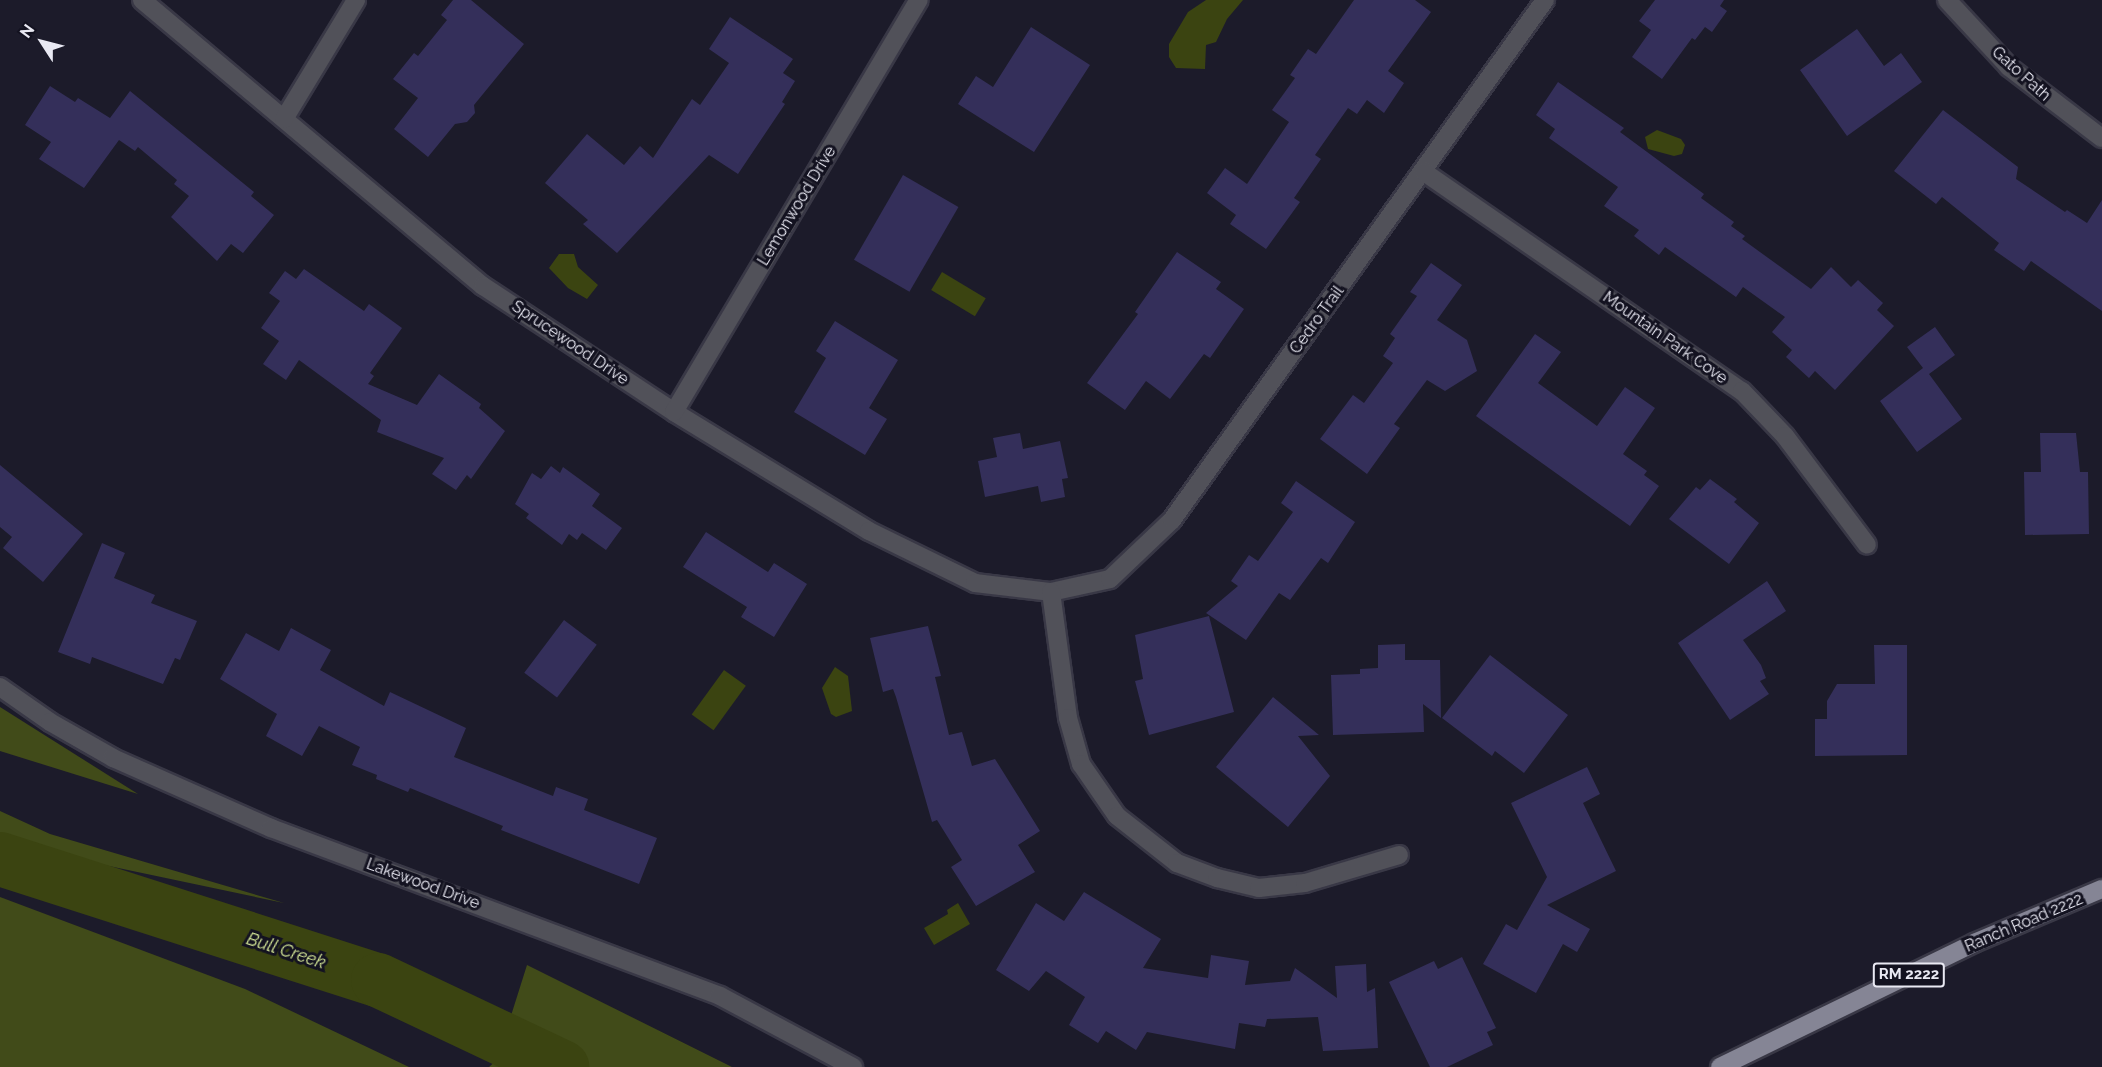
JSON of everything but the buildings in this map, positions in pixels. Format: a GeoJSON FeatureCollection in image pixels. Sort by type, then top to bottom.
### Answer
{"type":"FeatureCollection","features":[{"type":"Feature","properties":{"kind":"main road","name":"Ranch Road 2222"},"geometry":{"type":"LineString","coordinates":[[1720,1067],[1974,943],[2102,890]]}},
{"type":"Feature","properties":{"kind":"street","name":"Sprucewood Drive"},"geometry":{"type":"LineString","coordinates":[[142,0],[483,286],[674,412],[869,531],[975,584],[1051,592]]}},
{"type":"Feature","properties":{"kind":"street"},"geometry":{"type":"LineString","coordinates":[[284,119],[356,0]]}},
{"type":"Feature","properties":{"kind":"street","name":"Lemonwood Drive"},"geometry":{"type":"LineString","coordinates":[[674,412],[919,0]]}},
{"type":"Feature","properties":{"kind":"street","name":"Cedro Trail"},"geometry":{"type":"LineString","coordinates":[[1051,592],[1110,579],[1172,519],[1424,172],[1545,0]]}},
{"type":"Feature","properties":{"kind":"street","name":"Gato Path"},"geometry":{"type":"LineString","coordinates":[[1947,0],[2009,67],[2102,138]]}},
{"type":"Feature","properties":{"kind":"street","name":"Mountain Park Cove"},"geometry":{"type":"LineString","coordinates":[[1424,172],[1742,391],[1785,436],[1867,545]]}},
{"type":"Feature","properties":{"kind":"street"},"geometry":{"type":"LineString","coordinates":[[1051,592],[1068,718],[1081,764],[1117,816],[1177,863],[1217,878],[1259,888],[1305,883],[1400,855]]}},
{"type":"Feature","properties":{"kind":"street","name":"Lakewood Drive"},"geometry":{"type":"LineString","coordinates":[[0,687],[50,722],[113,758],[271,828],[720,996],[853,1067]]}},
{"type":"Feature","properties":{"kind":"shaded area"},"geometry":{"type":"Polygon","coordinates":[[[1206,0],[1243,0],[1227,19],[1216,42],[1206,45],[1205,69],[1176,68],[1169,57],[1169,44],[1188,12],[1206,0]]]}},
{"type":"Feature","properties":{"kind":"shaded area"},"geometry":{"type":"Polygon","coordinates":[[[1657,130],[1681,139],[1685,145],[1682,154],[1674,156],[1648,149],[1645,137],[1657,130]]]}},
{"type":"Feature","properties":{"kind":"shaded area"},"geometry":{"type":"Polygon","coordinates":[[[559,254],[574,254],[578,267],[598,285],[587,299],[568,288],[549,268],[559,254]]]}},
{"type":"Feature","properties":{"kind":"shaded area"},"geometry":{"type":"Polygon","coordinates":[[[942,272],[986,298],[975,316],[931,290],[942,272]]]}},
{"type":"Feature","properties":{"kind":"shaded area"},"geometry":{"type":"Polygon","coordinates":[[[835,667],[848,676],[852,711],[836,717],[831,714],[822,688],[835,667]]]}},
{"type":"Feature","properties":{"kind":"shaded area"},"geometry":{"type":"Polygon","coordinates":[[[724,670],[746,686],[714,730],[692,714],[724,670]]]}},
{"type":"Feature","properties":{"kind":"shaded area"},"geometry":{"type":"Polygon","coordinates":[[[0,707],[138,794],[0,751],[0,707]]]}},
{"type":"Feature","properties":{"kind":"shaded area"},"geometry":{"type":"Polygon","coordinates":[[[0,811],[50,834],[284,903],[33,850],[0,837],[0,811]]]}},
{"type":"Feature","properties":{"kind":"shaded area"},"geometry":{"type":"Polygon","coordinates":[[[0,897],[245,989],[409,1067],[0,1067],[0,897]]]}},
{"type":"Feature","properties":{"kind":"shaded area"},"geometry":{"type":"Polygon","coordinates":[[[958,903],[970,924],[934,945],[924,928],[948,914],[947,910],[958,903]]]}},
{"type":"Feature","properties":{"kind":"shaded area"},"geometry":{"type":"Polygon","coordinates":[[[527,965],[732,1067],[489,1067],[497,1060],[527,965]]]}},
{"type":"Feature","properties":{"kind":"waterway","name":"Bull Creek"},"geometry":{"type":"LineString","coordinates":[[0,859],[378,980],[562,1067]]}}]}
